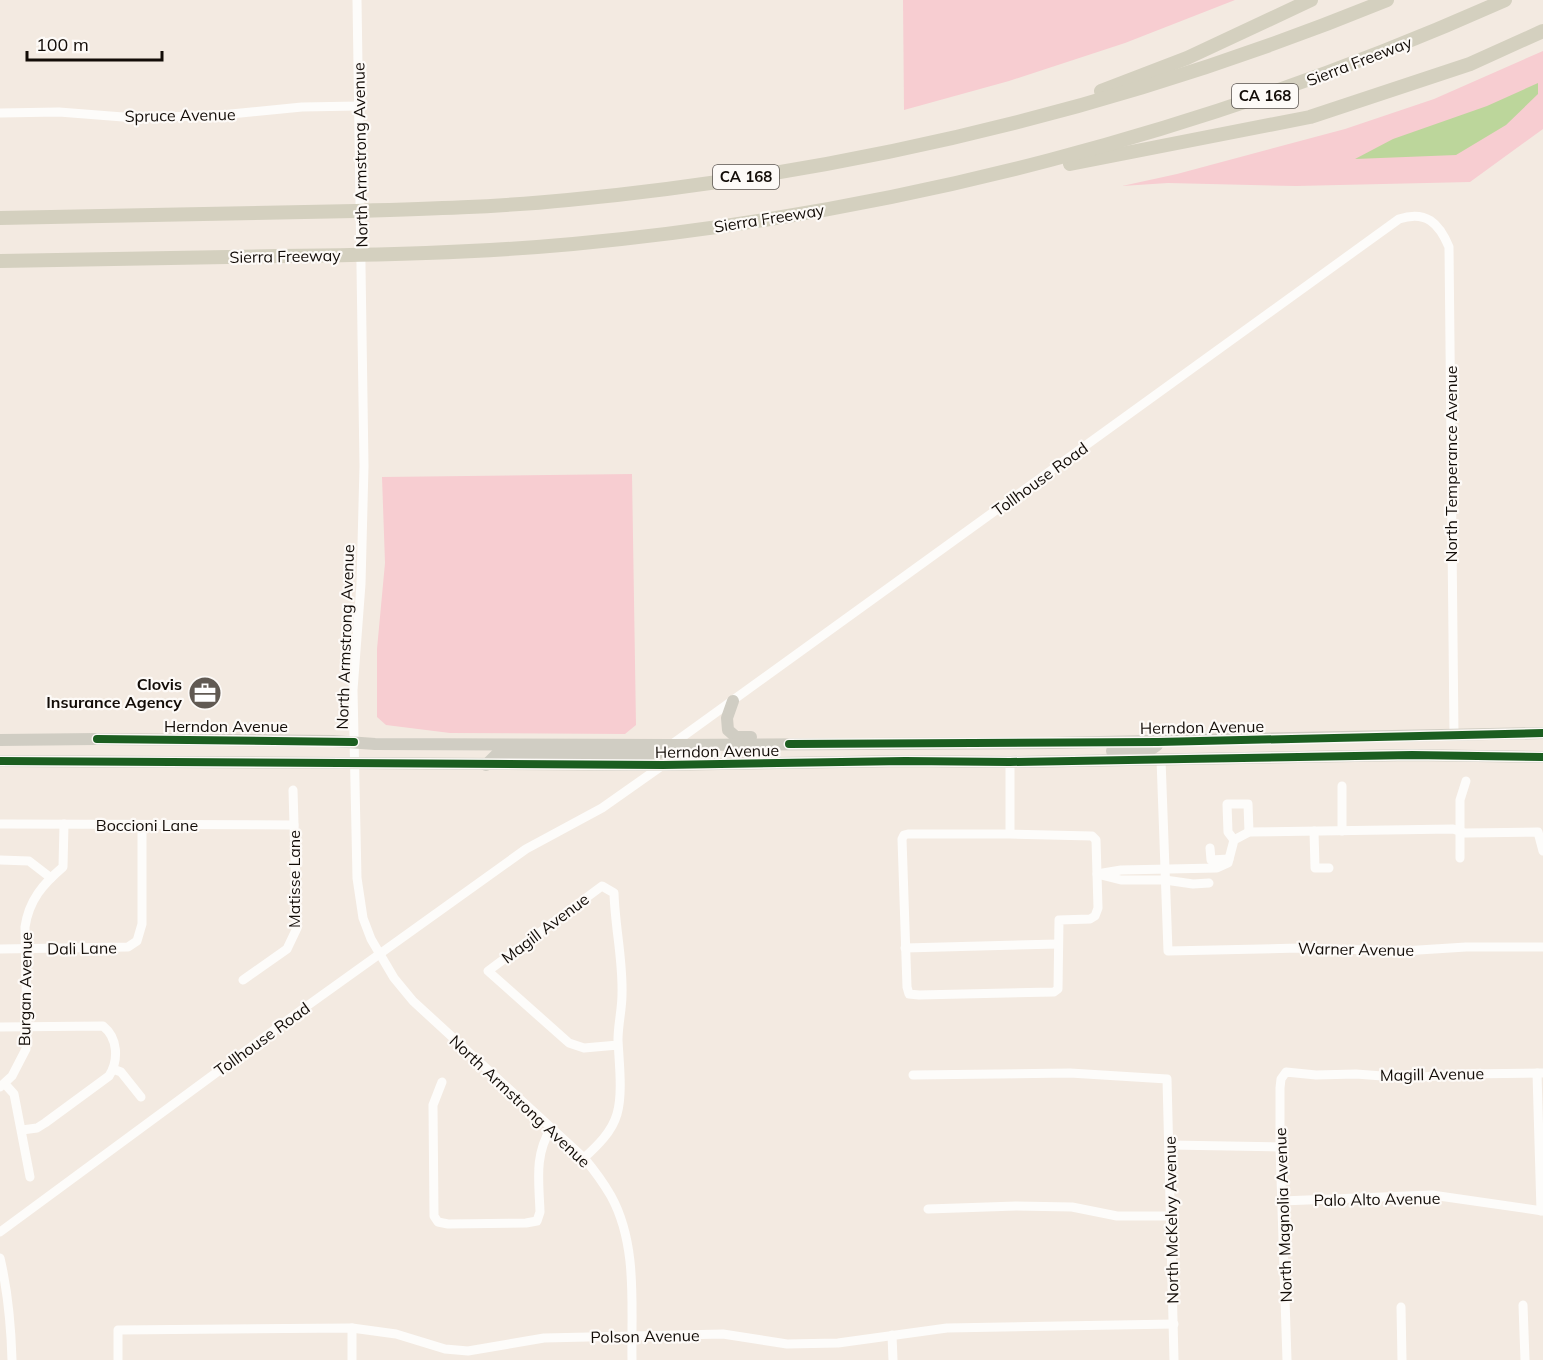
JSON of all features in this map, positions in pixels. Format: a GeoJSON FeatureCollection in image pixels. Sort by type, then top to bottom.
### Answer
{"type":"FeatureCollection","features":[{"type":"Feature","properties":{"kind":"highway"},"geometry":{"type":"LineString","coordinates":[[932,143],[1071,101],[1140,77],[1187,58],[1311,0]]}},
{"type":"Feature","properties":{"kind":"highway","name":"CA 168"},"geometry":{"type":"LineString","coordinates":[[0,218],[414,209],[569,200],[770,174],[932,143],[1084,105],[1236,58],[1387,0]]}},
{"type":"Feature","properties":{"kind":"highway","name":"Sierra Freeway"},"geometry":{"type":"LineString","coordinates":[[0,261],[426,253],[575,244],[796,214],[938,188],[1017,170],[1194,120],[1283,90],[1441,29],[1506,0]]}},
{"type":"Feature","properties":{"kind":"highway"},"geometry":{"type":"LineString","coordinates":[[1017,170],[1099,159],[1310,117],[1470,64],[1543,31]]}},
{"type":"Feature","properties":{"kind":"main road"},"geometry":{"type":"LineString","coordinates":[[705,765],[710,753],[777,751],[789,744],[777,737],[736,737],[731,734],[728,730],[727,718],[733,701]]}},
{"type":"Feature","properties":{"kind":"main road","name":"Herndon Avenue"},"geometry":{"type":"LineString","coordinates":[[0,740],[671,746],[1158,742],[1543,734]]}},
{"type":"Feature","properties":{"kind":"main road"},"geometry":{"type":"LineString","coordinates":[[0,749],[67,739]]}},
{"type":"Feature","properties":{"kind":"main road"},"geometry":{"type":"LineString","coordinates":[[1161,759],[1171,750],[1242,748],[1294,739]]}},
{"type":"Feature","properties":{"kind":"main road"},"geometry":{"type":"LineString","coordinates":[[1010,762],[1081,751],[1150,750],[1158,742]]}},
{"type":"Feature","properties":{"kind":"main road"},"geometry":{"type":"LineString","coordinates":[[486,765],[497,754],[656,754],[671,746]]}},
{"type":"Feature","properties":{"kind":"main road","name":"Herndon Avenue"},"geometry":{"type":"LineString","coordinates":[[0,761],[705,765],[1412,755],[1543,757]]}},
{"type":"Feature","properties":{"kind":"street","name":"North Armstrong Avenue"},"geometry":{"type":"LineString","coordinates":[[357,0],[364,477],[361,584],[354,690],[354,763],[359,897],[363,918],[379,956],[413,1001],[584,1158],[600,1178],[612,1198],[625,1237],[630,1270],[632,1360]]}},
{"type":"Feature","properties":{"kind":"street","name":"Spruce Avenue"},"geometry":{"type":"LineString","coordinates":[[0,113],[58,112],[147,117],[222,116],[302,107],[359,106]]}},
{"type":"Feature","properties":{"kind":"street","name":"Tollhouse Road"},"geometry":{"type":"LineString","coordinates":[[671,746],[1399,219],[1411,215]]}},
{"type":"Feature","properties":{"kind":"street","name":"North Temperance Avenue"},"geometry":{"type":"LineString","coordinates":[[1411,215],[1427,218],[1442,230],[1449,247],[1454,735]]}},
{"type":"Feature","properties":{"kind":"street"},"geometry":{"type":"LineString","coordinates":[[1161,759],[1165,879]]}},
{"type":"Feature","properties":{"kind":"street"},"geometry":{"type":"LineString","coordinates":[[1010,762],[1010,834]]}},
{"type":"Feature","properties":{"kind":"street","name":"Tollhouse Road"},"geometry":{"type":"LineString","coordinates":[[0,1232],[300,1011],[526,849],[602,808],[663,765]]}},
{"type":"Feature","properties":{"kind":"street"},"geometry":{"type":"LineString","coordinates":[[1460,858],[1460,800],[1466,781]]}},
{"type":"Feature","properties":{"kind":"street"},"geometry":{"type":"LineString","coordinates":[[1342,786],[1342,831]]}},
{"type":"Feature","properties":{"kind":"street","name":"Matisse Lane"},"geometry":{"type":"LineString","coordinates":[[243,980],[287,949],[297,928],[293,790]]}},
{"type":"Feature","properties":{"kind":"street"},"geometry":{"type":"LineString","coordinates":[[1097,874],[1121,870],[1217,868],[1229,861],[1233,840],[1228,832],[1227,804],[1248,804],[1249,832]]}},
{"type":"Feature","properties":{"kind":"street","name":"Boccioni Lane"},"geometry":{"type":"LineString","coordinates":[[0,824],[294,825]]}},
{"type":"Feature","properties":{"kind":"street","name":"Burgan Avenue"},"geometry":{"type":"LineString","coordinates":[[2,1085],[21,1061],[26,1049],[27,913],[40,887],[63,867],[65,862],[64,825]]}},
{"type":"Feature","properties":{"kind":"street","name":"Dali Lane"},"geometry":{"type":"LineString","coordinates":[[0,949],[128,947],[137,941],[142,924],[142,825]]}},
{"type":"Feature","properties":{"kind":"street"},"geometry":{"type":"LineString","coordinates":[[1233,840],[1249,832],[1453,829],[1465,833],[1540,832],[1543,850]]}},
{"type":"Feature","properties":{"kind":"street"},"geometry":{"type":"LineString","coordinates":[[1314,831],[1316,868],[1329,868]]}},
{"type":"Feature","properties":{"kind":"street"},"geometry":{"type":"LineString","coordinates":[[1010,834],[1092,836],[1096,840],[1097,874],[1098,908],[1095,916],[1090,919],[1059,920],[1058,989],[1054,992],[909,994],[905,948],[902,839],[904,836],[1010,834]]}},
{"type":"Feature","properties":{"kind":"street"},"geometry":{"type":"LineString","coordinates":[[1210,848],[1211,860],[1229,861]]}},
{"type":"Feature","properties":{"kind":"street"},"geometry":{"type":"LineString","coordinates":[[0,860],[29,861],[51,878]]}},
{"type":"Feature","properties":{"kind":"street"},"geometry":{"type":"LineString","coordinates":[[1097,874],[1121,880],[1165,879],[1193,884],[1209,883]]}},
{"type":"Feature","properties":{"kind":"street","name":"Warner Avenue"},"geometry":{"type":"LineString","coordinates":[[1165,879],[1168,951],[1300,948],[1403,951],[1543,946]]}},
{"type":"Feature","properties":{"kind":"street","name":"Magill Avenue"},"geometry":{"type":"LineString","coordinates":[[602,886],[614,893],[614,923],[621,961],[622,996],[618,1045],[584,1048],[569,1044],[488,971],[602,886]]}},
{"type":"Feature","properties":{"kind":"street"},"geometry":{"type":"LineString","coordinates":[[905,948],[1058,944]]}},
{"type":"Feature","properties":{"kind":"street"},"geometry":{"type":"LineString","coordinates":[[0,1027],[103,1026],[110,1031],[116,1043],[113,1069],[109,1076],[37,1128],[22,1130]]}},
{"type":"Feature","properties":{"kind":"street"},"geometry":{"type":"LineString","coordinates":[[584,1158],[602,1140],[618,1114],[618,1045]]}},
{"type":"Feature","properties":{"kind":"street"},"geometry":{"type":"LineString","coordinates":[[113,1069],[121,1072],[141,1097]]}},
{"type":"Feature","properties":{"kind":"street","name":"Magill Avenue"},"geometry":{"type":"LineString","coordinates":[[1286,1072],[1409,1078],[1462,1074],[1540,1073]]}},
{"type":"Feature","properties":{"kind":"street","name":"North Magnolia Avenue"},"geometry":{"type":"LineString","coordinates":[[1286,1072],[1281,1079],[1280,1088],[1280,1147],[1287,1360]]}},
{"type":"Feature","properties":{"kind":"street","name":"North McKelvy Avenue"},"geometry":{"type":"LineString","coordinates":[[913,1075],[1070,1073],[1167,1079],[1174,1360]]}},
{"type":"Feature","properties":{"kind":"street"},"geometry":{"type":"LineString","coordinates":[[1540,1073],[1542,1211]]}},
{"type":"Feature","properties":{"kind":"street"},"geometry":{"type":"LineString","coordinates":[[442,1082],[433,1105],[434,1216],[438,1222],[448,1224],[537,1221],[540,1212],[539,1154],[543,1141],[551,1128]]}},
{"type":"Feature","properties":{"kind":"street"},"geometry":{"type":"LineString","coordinates":[[2,1085],[14,1094],[30,1177]]}},
{"type":"Feature","properties":{"kind":"street"},"geometry":{"type":"LineString","coordinates":[[1170,1144],[1280,1147]]}},
{"type":"Feature","properties":{"kind":"street","name":"Palo Alto Avenue"},"geometry":{"type":"LineString","coordinates":[[1282,1201],[1432,1196],[1542,1211]]}},
{"type":"Feature","properties":{"kind":"street"},"geometry":{"type":"LineString","coordinates":[[928,1209],[1072,1206],[1117,1216],[1170,1216]]}},
{"type":"Feature","properties":{"kind":"street"},"geometry":{"type":"LineString","coordinates":[[0,1258],[10,1315],[12,1360]]}},
{"type":"Feature","properties":{"kind":"street"},"geometry":{"type":"LineString","coordinates":[[1524,1305],[1525,1360]]}},
{"type":"Feature","properties":{"kind":"street"},"geometry":{"type":"LineString","coordinates":[[1401,1307],[1402,1360]]}},
{"type":"Feature","properties":{"kind":"street"},"geometry":{"type":"LineString","coordinates":[[0,1322],[10,1315]]}},
{"type":"Feature","properties":{"kind":"street","name":"Polson Avenue"},"geometry":{"type":"LineString","coordinates":[[118,1360],[118,1330],[351,1328],[396,1334],[445,1349],[468,1351],[544,1338],[723,1334],[787,1344],[838,1343],[946,1328],[1174,1324]]}},
{"type":"Feature","properties":{"kind":"street"},"geometry":{"type":"LineString","coordinates":[[351,1328],[352,1360]]}},
{"type":"Feature","properties":{"kind":"street"},"geometry":{"type":"LineString","coordinates":[[892,1335],[893,1360]]}},
{"type":"Feature","properties":{"kind":"shaded area"},"geometry":{"type":"Polygon","coordinates":[[[903,0],[1235,0],[1125,43],[1009,81],[904,110],[903,0]]]}},
{"type":"Feature","properties":{"kind":"shaded area"},"geometry":{"type":"Polygon","coordinates":[[[1543,51],[1543,129],[1470,182],[1296,186],[1168,183],[1122,186],[1177,174],[1345,129],[1434,99],[1543,51]]]}},
{"type":"Feature","properties":{"kind":"shaded area"},"geometry":{"type":"Polygon","coordinates":[[[1538,83],[1538,94],[1506,125],[1456,155],[1355,159],[1393,139],[1487,106],[1538,83]]]}},
{"type":"Feature","properties":{"kind":"shaded area"},"geometry":{"type":"Polygon","coordinates":[[[632,474],[636,725],[625,734],[450,733],[386,725],[377,717],[377,649],[385,563],[382,477],[632,474]]]}},
{"type":"Feature","properties":{"kind":"cycle path"},"geometry":{"type":"LineString","coordinates":[[789,744],[1158,742],[1543,733]]}},
{"type":"Feature","properties":{"kind":"cycle path"},"geometry":{"type":"LineString","coordinates":[[97,739],[354,742]]}},
{"type":"Feature","properties":{"kind":"cycle path"},"geometry":{"type":"LineString","coordinates":[[0,761],[663,765],[1412,755],[1543,757]]}},
{"type":"Feature","properties":{"kind":"place","name":"Clovis Insurance Agency"},"geometry":{"type":"Point","coordinates":[205,693]}}]}
